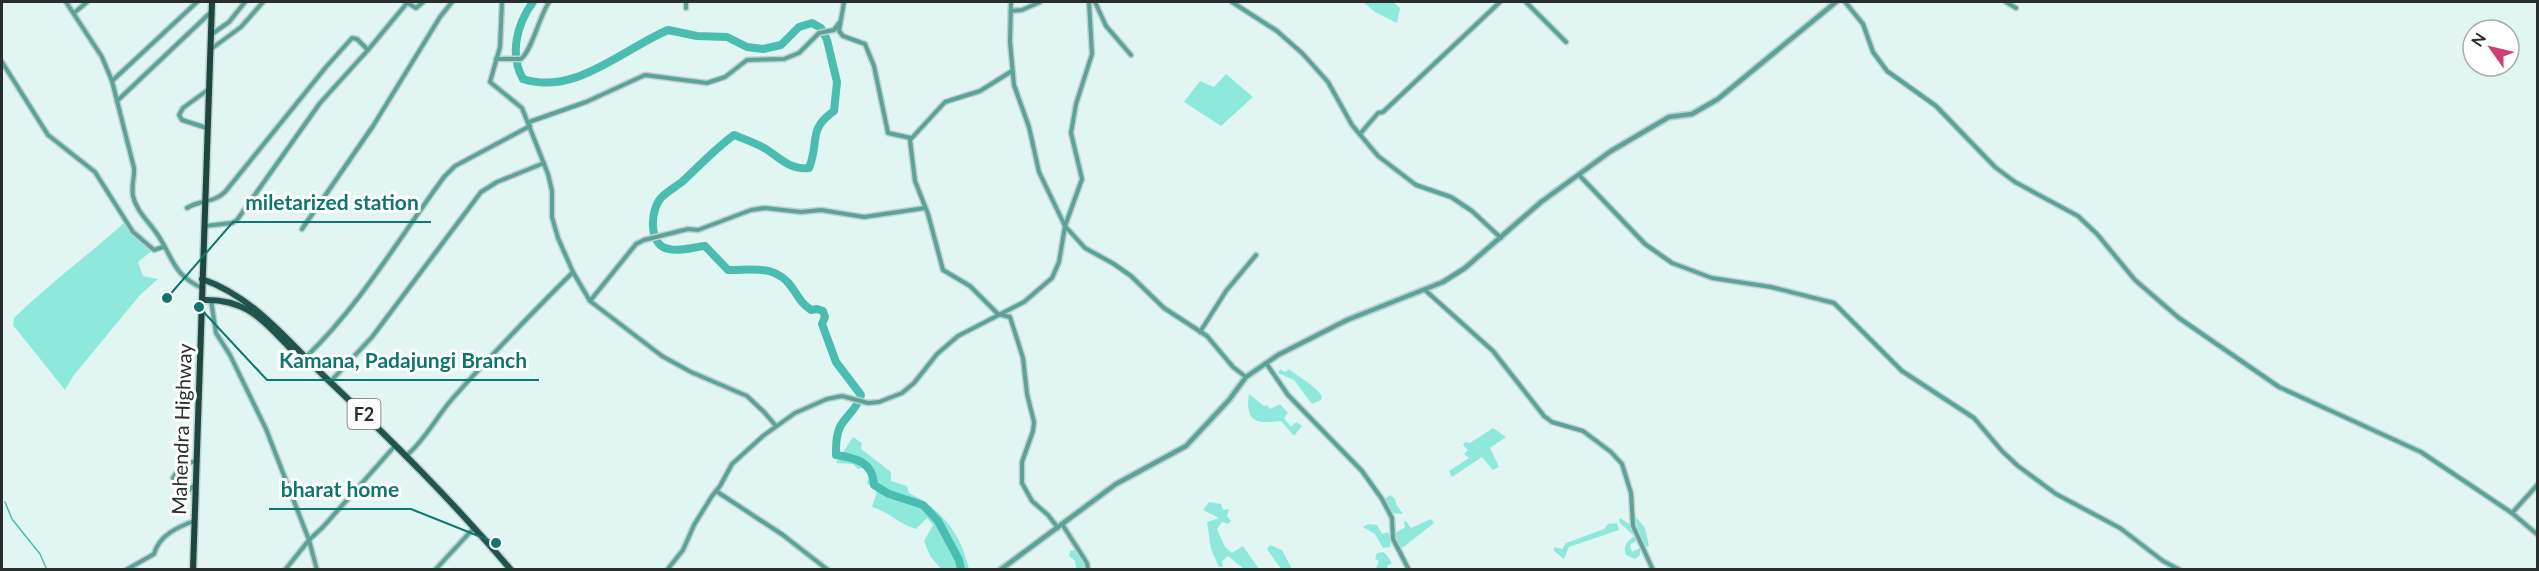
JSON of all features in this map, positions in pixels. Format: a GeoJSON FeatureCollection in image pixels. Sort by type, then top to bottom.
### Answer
{"type":"FeatureCollection","features":[{"type":"Feature","properties":{"kind":"highway","name":"Mahendra Highway"},"geometry":{"type":"LineString","coordinates":[[193,570],[212,2]]}},
{"type":"Feature","properties":{"kind":"main road","name":"F2"},"geometry":{"type":"LineString","coordinates":[[202,279],[226,288],[250,304],[407,455],[445,494],[511,570]]}},
{"type":"Feature","properties":{"kind":"main road","name":"F2"},"geometry":{"type":"LineString","coordinates":[[202,300],[226,300],[246,308],[393,448],[472,530],[506,570]]}},
{"type":"Feature","properties":{"kind":"street"},"geometry":{"type":"LineString","coordinates":[[66,2],[102,57],[112,81],[135,173],[131,180],[133,197],[143,217],[158,235],[163,247],[187,280],[202,288]]}},
{"type":"Feature","properties":{"kind":"street"},"geometry":{"type":"LineString","coordinates":[[74,13],[87,2]]}},
{"type":"Feature","properties":{"kind":"street"},"geometry":{"type":"LineString","coordinates":[[112,81],[196,2]]}},
{"type":"Feature","properties":{"kind":"street"},"geometry":{"type":"LineString","coordinates":[[211,35],[229,22],[245,2]]}},
{"type":"Feature","properties":{"kind":"street"},"geometry":{"type":"LineString","coordinates":[[210,49],[241,27],[263,2]]}},
{"type":"Feature","properties":{"kind":"street"},"geometry":{"type":"LineString","coordinates":[[204,226],[232,223],[237,220],[320,103],[368,51],[406,2],[416,8],[423,2]]}},
{"type":"Feature","properties":{"kind":"street"},"geometry":{"type":"LineString","coordinates":[[302,229],[373,126],[440,17],[452,2]]}},
{"type":"Feature","properties":{"kind":"street"},"geometry":{"type":"LineString","coordinates":[[502,2],[500,47],[490,82],[522,108],[552,191],[552,217],[573,272],[591,302],[662,356],[691,372],[747,396],[776,426]]}},
{"type":"Feature","properties":{"kind":"street"},"geometry":{"type":"LineString","coordinates":[[496,59],[521,59],[526,55],[537,23],[549,2]]}},
{"type":"Feature","properties":{"kind":"street"},"geometry":{"type":"LineString","coordinates":[[686,2],[686,8]]}},
{"type":"Feature","properties":{"kind":"street"},"geometry":{"type":"LineString","coordinates":[[844,2],[839,31],[843,36],[865,44],[872,60],[888,133],[911,138]]}},
{"type":"Feature","properties":{"kind":"street"},"geometry":{"type":"LineString","coordinates":[[1011,2],[1014,85],[1029,127],[1039,172],[1065,226],[1085,248],[1131,276],[1164,308],[1207,336],[1233,367],[1246,377]]}},
{"type":"Feature","properties":{"kind":"street"},"geometry":{"type":"LineString","coordinates":[[1011,11],[1022,10],[1040,2]]}},
{"type":"Feature","properties":{"kind":"street"},"geometry":{"type":"LineString","coordinates":[[667,570],[683,550],[694,525],[732,464],[776,426],[813,404],[842,396],[868,403],[879,402],[902,393],[914,383],[937,354],[957,336],[1024,302],[1052,278],[1059,262],[1065,226],[1082,179],[1071,133],[1076,104],[1092,54],[1089,2]]}},
{"type":"Feature","properties":{"kind":"street"},"geometry":{"type":"LineString","coordinates":[[1095,2],[1106,26],[1131,55]]}},
{"type":"Feature","properties":{"kind":"street"},"geometry":{"type":"LineString","coordinates":[[1232,2],[1277,31],[1303,54],[1328,82],[1352,125],[1378,156],[1401,176],[1425,189],[1451,197],[1472,211],[1501,238]]}},
{"type":"Feature","properties":{"kind":"street"},"geometry":{"type":"LineString","coordinates":[[1360,135],[1378,113],[1383,112],[1500,2]]}},
{"type":"Feature","properties":{"kind":"street"},"geometry":{"type":"LineString","coordinates":[[1526,2],[1566,42]]}},
{"type":"Feature","properties":{"kind":"street"},"geometry":{"type":"LineString","coordinates":[[1000,570],[1116,484],[1186,446],[1229,400],[1246,377],[1266,363],[1317,333],[1425,290],[1465,268],[1541,202],[1611,151],[1669,117],[1692,114],[1718,99],[1836,2]]}},
{"type":"Feature","properties":{"kind":"street"},"geometry":{"type":"LineString","coordinates":[[1845,2],[1863,24],[1873,52],[1887,71],[1936,106],[1995,167],[2015,182],[2078,216],[2097,234],[2135,280],[2179,318],[2279,387],[2421,452],[2512,513],[2538,535]]}},
{"type":"Feature","properties":{"kind":"street"},"geometry":{"type":"LineString","coordinates":[[2006,2],[2016,9]]}},
{"type":"Feature","properties":{"kind":"street"},"geometry":{"type":"LineString","coordinates":[[117,101],[211,12]]}},
{"type":"Feature","properties":{"kind":"street"},"geometry":{"type":"LineString","coordinates":[[305,358],[324,340],[356,301],[444,177],[455,166],[529,124],[586,102],[645,75],[707,83],[725,77],[747,60],[784,59],[800,53],[819,33],[834,30],[839,23]]}},
{"type":"Feature","properties":{"kind":"street"},"geometry":{"type":"LineString","coordinates":[[187,208],[195,203],[221,196],[225,192],[352,38],[357,39],[368,51]]}},
{"type":"Feature","properties":{"kind":"street"},"geometry":{"type":"LineString","coordinates":[[2,62],[48,135],[95,172],[134,232],[154,250],[163,247]]}},
{"type":"Feature","properties":{"kind":"street"},"geometry":{"type":"LineString","coordinates":[[1012,71],[980,91],[945,102],[911,138],[911,165],[943,270],[970,286],[998,314],[1010,317],[1023,358],[1034,422],[1034,431],[1022,462],[1022,483],[1032,501],[1060,526],[1087,563],[1088,570]]}},
{"type":"Feature","properties":{"kind":"street"},"geometry":{"type":"LineString","coordinates":[[208,129],[182,120],[179,115],[183,108],[209,89]]}},
{"type":"Feature","properties":{"kind":"street"},"geometry":{"type":"LineString","coordinates":[[330,382],[372,337],[482,192],[497,182],[544,164]]}},
{"type":"Feature","properties":{"kind":"street"},"geometry":{"type":"LineString","coordinates":[[1579,175],[1645,244],[1672,263],[1713,278],[1762,285],[1834,303],[1902,371],[1974,418],[2018,466],[2056,494],[2120,528],[2163,561],[2180,570]]}},
{"type":"Feature","properties":{"kind":"street"},"geometry":{"type":"LineString","coordinates":[[591,302],[636,244],[688,229],[698,230],[751,210],[765,208],[801,212],[821,210],[864,217],[925,208]]}},
{"type":"Feature","properties":{"kind":"street"},"geometry":{"type":"LineString","coordinates":[[1200,332],[1226,291],[1256,255]]}},
{"type":"Feature","properties":{"kind":"street"},"geometry":{"type":"LineString","coordinates":[[407,455],[424,440],[446,405],[480,367],[573,272]]}},
{"type":"Feature","properties":{"kind":"street"},"geometry":{"type":"LineString","coordinates":[[1425,290],[1493,351],[1544,416],[1552,422],[1583,431],[1622,464],[1631,493],[1633,525],[1653,570]]}},
{"type":"Feature","properties":{"kind":"street"},"geometry":{"type":"LineString","coordinates":[[211,300],[216,333],[230,355],[266,429],[309,540],[317,570]]}},
{"type":"Feature","properties":{"kind":"street"},"geometry":{"type":"LineString","coordinates":[[1266,363],[1288,395],[1362,471],[1382,499],[1392,518],[1393,539],[1409,570]]}},
{"type":"Feature","properties":{"kind":"street"},"geometry":{"type":"LineString","coordinates":[[285,570],[309,540],[324,527],[393,448]]}},
{"type":"Feature","properties":{"kind":"street"},"geometry":{"type":"LineString","coordinates":[[173,478],[187,462],[197,462]]}},
{"type":"Feature","properties":{"kind":"street"},"geometry":{"type":"LineString","coordinates":[[179,501],[196,482]]}},
{"type":"Feature","properties":{"kind":"street"},"geometry":{"type":"LineString","coordinates":[[2512,513],[2538,483]]}},
{"type":"Feature","properties":{"kind":"street"},"geometry":{"type":"LineString","coordinates":[[716,491],[783,535],[828,570]]}},
{"type":"Feature","properties":{"kind":"street"},"geometry":{"type":"LineString","coordinates":[[126,570],[154,554],[155,548],[174,528],[194,521]]}},
{"type":"Feature","properties":{"kind":"street"},"geometry":{"type":"LineString","coordinates":[[435,570],[472,530]]}},
{"type":"Feature","properties":{"kind":"green space"},"geometry":{"type":"Polygon","coordinates":[[[1363,2],[1393,2],[1400,8],[1397,23],[1375,12],[1363,2]]]}},
{"type":"Feature","properties":{"kind":"green space"},"geometry":{"type":"Polygon","coordinates":[[[1226,74],[1253,97],[1221,126],[1184,102],[1200,81],[1214,87],[1226,74]]]}},
{"type":"Feature","properties":{"kind":"green space"},"geometry":{"type":"Polygon","coordinates":[[[124,223],[154,249],[138,262],[143,276],[158,279],[140,295],[74,375],[65,390],[13,325],[14,318],[124,223]]]}},
{"type":"Feature","properties":{"kind":"green space"},"geometry":{"type":"Polygon","coordinates":[[[1280,369],[1285,372],[1289,369],[1310,384],[1322,396],[1321,400],[1312,404],[1294,380],[1278,373],[1280,369]]]}},
{"type":"Feature","properties":{"kind":"green space"},"geometry":{"type":"Polygon","coordinates":[[[1249,394],[1270,409],[1280,404],[1288,413],[1284,418],[1291,427],[1296,422],[1302,426],[1294,436],[1281,421],[1265,422],[1254,419],[1249,410],[1249,394]]]}},
{"type":"Feature","properties":{"kind":"green space"},"geometry":{"type":"Polygon","coordinates":[[[1493,428],[1506,437],[1490,448],[1499,467],[1493,470],[1482,457],[1452,477],[1449,471],[1469,458],[1464,454],[1468,450],[1463,445],[1465,442],[1470,443],[1493,428]]]}},
{"type":"Feature","properties":{"kind":"green space"},"geometry":{"type":"Polygon","coordinates":[[[853,437],[862,443],[861,449],[891,472],[891,481],[907,486],[909,493],[921,499],[948,524],[961,545],[969,569],[941,569],[930,556],[924,541],[933,525],[927,518],[916,529],[872,507],[877,491],[867,483],[869,475],[865,467],[858,469],[853,464],[836,463],[853,437]]]}},
{"type":"Feature","properties":{"kind":"green space"},"geometry":{"type":"Polygon","coordinates":[[[1390,495],[1395,499],[1403,514],[1392,513],[1385,499],[1390,495]]]}},
{"type":"Feature","properties":{"kind":"green space"},"geometry":{"type":"Polygon","coordinates":[[[1209,502],[1221,504],[1223,510],[1229,509],[1227,516],[1231,521],[1228,524],[1222,522],[1217,529],[1225,547],[1232,553],[1243,546],[1259,569],[1243,568],[1228,556],[1222,561],[1223,567],[1219,567],[1211,549],[1207,522],[1219,518],[1203,510],[1209,502]]]}},
{"type":"Feature","properties":{"kind":"green space"},"geometry":{"type":"Polygon","coordinates":[[[1620,518],[1631,525],[1640,544],[1639,546],[1636,541],[1630,545],[1632,552],[1640,548],[1640,555],[1635,559],[1626,555],[1626,544],[1634,536],[1619,522],[1620,518]]]}},
{"type":"Feature","properties":{"kind":"green space"},"geometry":{"type":"Polygon","coordinates":[[[1637,518],[1645,528],[1649,546],[1645,547],[1635,520],[1637,518]]]}},
{"type":"Feature","properties":{"kind":"green space"},"geometry":{"type":"Polygon","coordinates":[[[1431,519],[1434,523],[1401,549],[1394,534],[1405,527],[1404,522],[1406,521],[1411,528],[1431,519]]]}},
{"type":"Feature","properties":{"kind":"green space"},"geometry":{"type":"Polygon","coordinates":[[[1617,523],[1619,530],[1569,547],[1564,559],[1554,551],[1554,547],[1562,549],[1566,543],[1604,529],[1608,524],[1617,523]]]}},
{"type":"Feature","properties":{"kind":"green space"},"geometry":{"type":"Polygon","coordinates":[[[1368,524],[1377,525],[1382,534],[1388,532],[1391,539],[1390,547],[1383,548],[1375,534],[1363,527],[1368,524]]]}},
{"type":"Feature","properties":{"kind":"green space"},"geometry":{"type":"Polygon","coordinates":[[[1270,545],[1282,550],[1292,569],[1281,569],[1267,549],[1270,545]]]}},
{"type":"Feature","properties":{"kind":"green space"},"geometry":{"type":"Polygon","coordinates":[[[1075,550],[1086,569],[1076,568],[1075,561],[1069,556],[1070,551],[1075,550]]]}},
{"type":"Feature","properties":{"kind":"green space"},"geometry":{"type":"Polygon","coordinates":[[[1383,552],[1392,563],[1387,566],[1388,569],[1376,568],[1379,561],[1375,559],[1377,553],[1383,552]]]}},
{"type":"Feature","properties":{"kind":"waterway"},"geometry":{"type":"LineString","coordinates":[[533,2],[519,29],[516,60],[523,79],[542,83],[580,76],[668,30],[697,36],[727,37],[747,47],[763,49],[781,45],[799,27],[812,23],[821,28],[827,40],[837,82],[834,111],[817,130],[809,168],[791,166],[762,147],[734,135],[661,198],[653,219],[654,235],[662,246],[673,250],[705,246],[728,270],[755,269],[780,275],[811,310],[823,311],[825,317],[822,324],[836,362],[861,395],[839,428],[836,455],[862,462],[870,471],[874,485],[889,494],[923,505],[938,521],[959,560],[961,570]]}},
{"type":"Feature","properties":{"kind":"waterway"},"geometry":{"type":"LineString","coordinates":[[5,502],[12,519],[40,554],[47,570]]}},
{"type":"Feature","properties":{"kind":"place","name":"miletarized station"},"geometry":{"type":"Point","coordinates":[167,298]}},
{"type":"Feature","properties":{"kind":"place","name":"Kamana, Padajungi Branch"},"geometry":{"type":"Point","coordinates":[199,307]}},
{"type":"Feature","properties":{"kind":"place","name":"bharat home"},"geometry":{"type":"Point","coordinates":[496,543]}}]}
